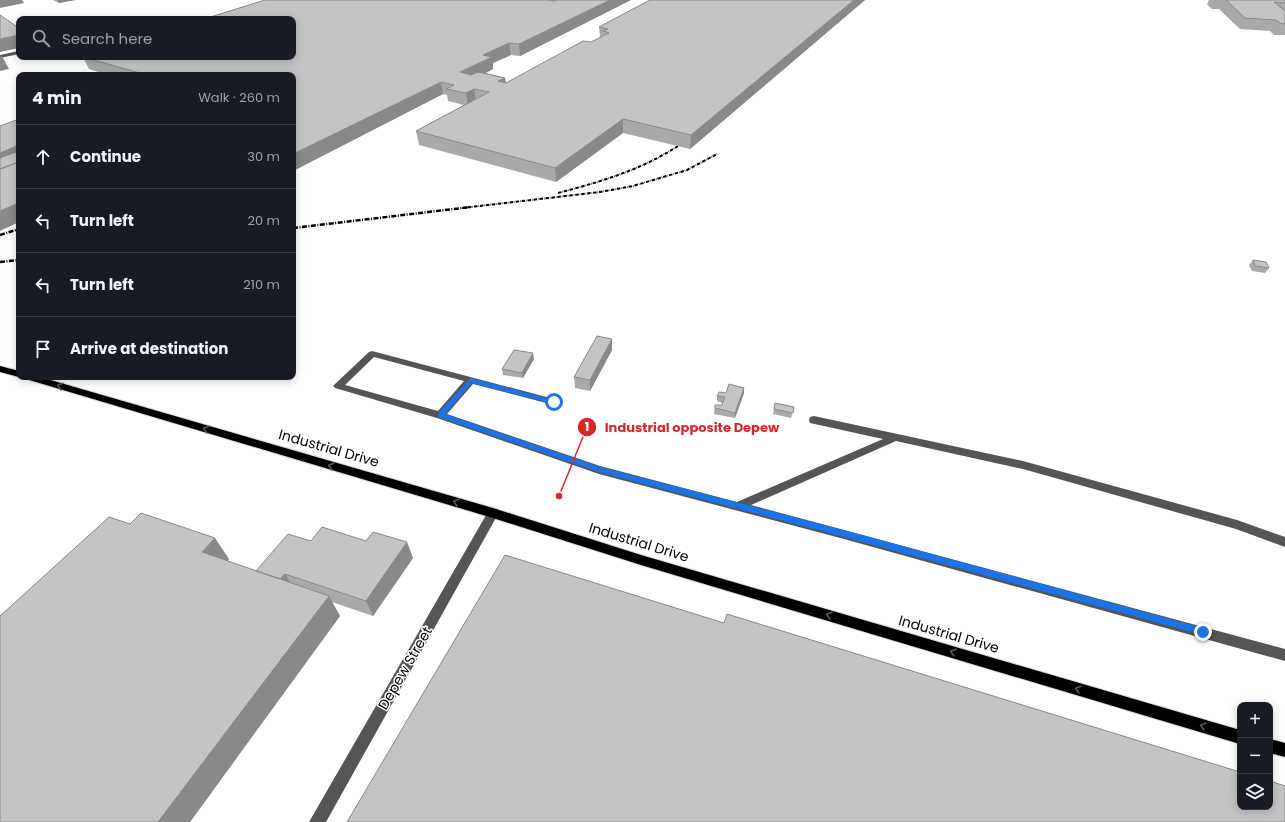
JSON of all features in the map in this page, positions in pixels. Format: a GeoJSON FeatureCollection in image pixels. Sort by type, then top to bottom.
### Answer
{"type":"FeatureCollection","features":[{"type":"Feature","properties":{"kind":"main road"},"geometry":{"type":"LineString","coordinates":[[0,368],[16,373]]}},
{"type":"Feature","properties":{"kind":"main road","name":"Industrial Drive"},"geometry":{"type":"LineString","coordinates":[[39,380],[493,513],[641,560],[1237,736]]}},
{"type":"Feature","properties":{"kind":"main road"},"geometry":{"type":"LineString","coordinates":[[1273,747],[1285,750]]}},
{"type":"Feature","properties":{"kind":"street"},"geometry":{"type":"LineString","coordinates":[[0,57],[16,53]]}},
{"type":"Feature","properties":{"kind":"street"},"geometry":{"type":"LineString","coordinates":[[554,402],[372,354],[338,386],[440,415],[599,470],[928,556],[1285,655]]}},
{"type":"Feature","properties":{"kind":"street"},"geometry":{"type":"LineString","coordinates":[[440,415],[471,380]]}},
{"type":"Feature","properties":{"kind":"street"},"geometry":{"type":"LineString","coordinates":[[814,420],[1023,465],[1237,525],[1285,542]]}},
{"type":"Feature","properties":{"kind":"street"},"geometry":{"type":"LineString","coordinates":[[738,506],[897,437]]}},
{"type":"Feature","properties":{"kind":"street","name":"Depew Street"},"geometry":{"type":"LineString","coordinates":[[317,822],[493,513]]}},
{"type":"Feature","properties":{"kind":"building"},"geometry":{"type":"Polygon","coordinates":[[[265,0],[610,0],[519,44],[509,43],[483,55],[492,57],[460,72],[471,75],[478,72],[505,78],[498,81],[506,83],[583,41],[591,42],[609,33],[603,31],[608,29],[599,27],[650,0],[854,0],[691,135],[623,119],[555,168],[416,131],[489,92],[474,89],[466,93],[446,89],[454,85],[441,82],[296,153],[296,72],[136,72],[94,60],[296,60],[296,16],[214,16],[265,0]]]}},
{"type":"Feature","properties":{"kind":"building"},"geometry":{"type":"Polygon","coordinates":[[[1226,0],[1285,0],[1285,3],[1274,2],[1285,11],[1285,24],[1276,20],[1245,18],[1226,0]]]}},
{"type":"Feature","properties":{"kind":"building"},"geometry":{"type":"Polygon","coordinates":[[[0,15],[16,26],[16,36],[0,39],[0,15]]]}},
{"type":"Feature","properties":{"kind":"building"},"geometry":{"type":"Polygon","coordinates":[[[16,120],[16,146],[0,153],[0,126],[16,120]]]}},
{"type":"Feature","properties":{"kind":"building"},"geometry":{"type":"Polygon","coordinates":[[[16,152],[16,163],[0,169],[0,158],[16,152]]]}},
{"type":"Feature","properties":{"kind":"building"},"geometry":{"type":"Polygon","coordinates":[[[16,163],[16,204],[0,211],[0,169],[16,163]]]}},
{"type":"Feature","properties":{"kind":"building"},"geometry":{"type":"Polygon","coordinates":[[[1253,260],[1266,262],[1269,268],[1255,266],[1253,260]]]}},
{"type":"Feature","properties":{"kind":"building"},"geometry":{"type":"Polygon","coordinates":[[[597,336],[612,339],[590,380],[574,377],[597,336]]]}},
{"type":"Feature","properties":{"kind":"building"},"geometry":{"type":"Polygon","coordinates":[[[514,350],[533,353],[522,373],[502,369],[514,350]]]}},
{"type":"Feature","properties":{"kind":"building"},"geometry":{"type":"Polygon","coordinates":[[[729,384],[744,388],[735,413],[715,408],[715,405],[722,405],[725,397],[717,396],[719,392],[726,393],[729,384]]]}},
{"type":"Feature","properties":{"kind":"building"},"geometry":{"type":"Polygon","coordinates":[[[775,403],[794,407],[793,413],[774,409],[775,403]]]}},
{"type":"Feature","properties":{"kind":"building"},"geometry":{"type":"Polygon","coordinates":[[[141,513],[215,538],[202,552],[329,596],[158,822],[0,822],[0,616],[109,517],[130,524],[141,513]]]}},
{"type":"Feature","properties":{"kind":"building"},"geometry":{"type":"Polygon","coordinates":[[[322,527],[366,541],[373,532],[407,542],[366,601],[285,574],[280,579],[256,571],[288,534],[311,541],[322,527]]]}},
{"type":"Feature","properties":{"kind":"building"},"geometry":{"type":"Polygon","coordinates":[[[505,555],[724,623],[727,614],[1237,771],[1237,810],[1273,810],[1273,782],[1285,786],[1285,822],[347,822],[505,555]]]}},
{"type":"Feature","properties":{"kind":"railway"},"geometry":{"type":"LineString","coordinates":[[558,193],[605,180],[635,169],[678,146]]}},
{"type":"Feature","properties":{"kind":"railway"},"geometry":{"type":"LineString","coordinates":[[462,208],[600,192],[633,186],[687,170],[717,154]]}},
{"type":"Feature","properties":{"kind":"railway"},"geometry":{"type":"LineString","coordinates":[[296,228],[471,207]]}},
{"type":"Feature","properties":{"kind":"railway"},"geometry":{"type":"LineString","coordinates":[[0,235],[16,230]]}},
{"type":"Feature","properties":{"kind":"railway"},"geometry":{"type":"LineString","coordinates":[[0,262],[16,260]]}},
{"type":"Feature","properties":{"kind":"place","name":"Industrial opposite Depew"},"geometry":{"type":"Point","coordinates":[559,496]}},
{"type":"Feature","properties":{"kind":"route"},"geometry":{"type":"LineString","coordinates":[[554,402],[471,380],[440,415],[599,470],[844,534],[1203,632]]}}]}
